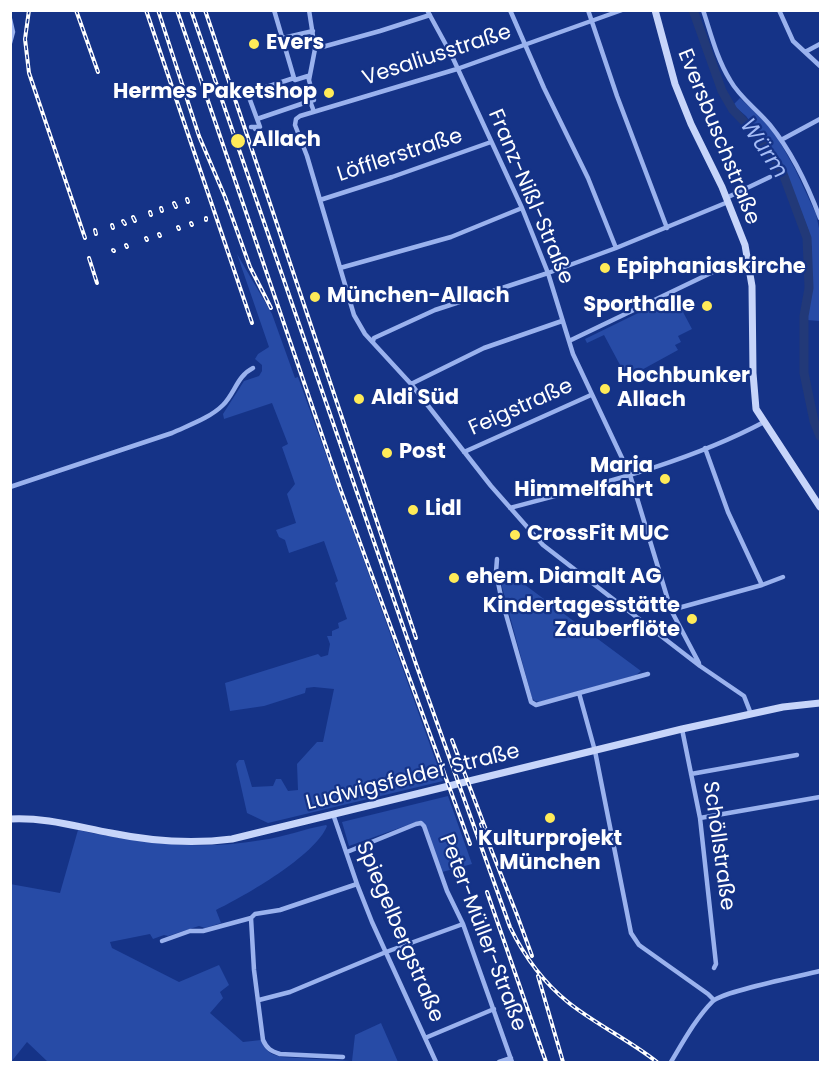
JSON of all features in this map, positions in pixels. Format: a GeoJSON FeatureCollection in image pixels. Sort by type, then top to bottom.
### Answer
{"type":"FeatureCollection","features":[{"type":"Feature","properties":{"kind":"street"},"geometry":{"type":"LineString","coordinates":[[257,119],[315,100],[308,76],[295,80],[293,76],[274,10]]}},
{"type":"Feature","properties":{"kind":"street"},"geometry":{"type":"LineString","coordinates":[[309,10],[315,49],[309,80]]}},
{"type":"Feature","properties":{"kind":"street"},"geometry":{"type":"LineString","coordinates":[[510,10],[543,88],[588,178],[616,248]]}},
{"type":"Feature","properties":{"kind":"street"},"geometry":{"type":"LineString","coordinates":[[588,10],[617,96],[668,228]]}},
{"type":"Feature","properties":{"kind":"street","name":"Vesaliusstraße"},"geometry":{"type":"LineString","coordinates":[[320,200],[295,125],[296,119],[457,69],[622,10]]}},
{"type":"Feature","properties":{"kind":"street","name":"Eversbuschstraße"},"geometry":{"type":"LineString","coordinates":[[655,10],[675,84],[745,245],[751,280],[756,409],[820,507]]}},
{"type":"Feature","properties":{"kind":"street"},"geometry":{"type":"LineString","coordinates":[[704,10],[717,52],[730,81],[781,140],[805,182],[820,218]]}},
{"type":"Feature","properties":{"kind":"street"},"geometry":{"type":"LineString","coordinates":[[779,10],[790,36],[820,66]]}},
{"type":"Feature","properties":{"kind":"street"},"geometry":{"type":"LineString","coordinates":[[315,49],[380,32],[429,13]]}},
{"type":"Feature","properties":{"kind":"street","name":"Franz-Nißl-Straße"},"geometry":{"type":"LineString","coordinates":[[429,13],[508,174],[548,273],[568,341],[591,395],[630,475],[671,610],[700,666]]}},
{"type":"Feature","properties":{"kind":"street"},"geometry":{"type":"LineString","coordinates":[[10,19],[13,32],[10,43]]}},
{"type":"Feature","properties":{"kind":"street"},"geometry":{"type":"LineString","coordinates":[[283,38],[313,31]]}},
{"type":"Feature","properties":{"kind":"street"},"geometry":{"type":"LineString","coordinates":[[805,52],[820,44]]}},
{"type":"Feature","properties":{"kind":"street"},"geometry":{"type":"LineString","coordinates":[[255,128],[257,119],[247,91],[293,76]]}},
{"type":"Feature","properties":{"kind":"street"},"geometry":{"type":"LineString","coordinates":[[310,101],[313,109]]}},
{"type":"Feature","properties":{"kind":"street"},"geometry":{"type":"LineString","coordinates":[[781,140],[820,119]]}},
{"type":"Feature","properties":{"kind":"street","name":"Löfflerstraße"},"geometry":{"type":"LineString","coordinates":[[320,200],[491,142]]}},
{"type":"Feature","properties":{"kind":"street"},"geometry":{"type":"LineString","coordinates":[[373,341],[374,338],[435,310],[548,273],[668,228],[770,177]]}},
{"type":"Feature","properties":{"kind":"street"},"geometry":{"type":"LineString","coordinates":[[320,200],[359,326],[411,384],[510,508],[554,555],[700,666],[744,696],[751,714]]}},
{"type":"Feature","properties":{"kind":"street"},"geometry":{"type":"LineString","coordinates":[[340,268],[451,237],[522,208]]}},
{"type":"Feature","properties":{"kind":"street"},"geometry":{"type":"LineString","coordinates":[[568,341],[715,271]]}},
{"type":"Feature","properties":{"kind":"street"},"geometry":{"type":"LineString","coordinates":[[411,384],[484,348],[562,321]]}},
{"type":"Feature","properties":{"kind":"street"},"geometry":{"type":"LineString","coordinates":[[10,487],[172,433],[221,407],[242,376],[253,368]]}},
{"type":"Feature","properties":{"kind":"street","name":"Feigstraße"},"geometry":{"type":"LineString","coordinates":[[464,452],[591,395]]}},
{"type":"Feature","properties":{"kind":"street"},"geometry":{"type":"LineString","coordinates":[[510,508],[630,475],[705,448],[764,422]]}},
{"type":"Feature","properties":{"kind":"street"},"geometry":{"type":"LineString","coordinates":[[705,448],[728,512],[762,585]]}},
{"type":"Feature","properties":{"kind":"street"},"geometry":{"type":"LineString","coordinates":[[497,559],[496,572],[501,597],[531,702],[536,705],[648,674]]}},
{"type":"Feature","properties":{"kind":"street"},"geometry":{"type":"LineString","coordinates":[[671,610],[783,577]]}},
{"type":"Feature","properties":{"kind":"street"},"geometry":{"type":"LineString","coordinates":[[579,693],[595,750],[631,933],[639,945],[708,993],[714,1000]]}},
{"type":"Feature","properties":{"kind":"street","name":"Ludwigsfelder Straße"},"geometry":{"type":"LineString","coordinates":[[10,819],[48,820],[123,835],[206,842],[255,834],[682,729],[783,707],[820,703]]}},
{"type":"Feature","properties":{"kind":"street","name":"Schöllstraße"},"geometry":{"type":"LineString","coordinates":[[682,729],[700,818],[716,964],[714,968]]}},
{"type":"Feature","properties":{"kind":"street"},"geometry":{"type":"LineString","coordinates":[[691,774],[797,755]]}},
{"type":"Feature","properties":{"kind":"street"},"geometry":{"type":"LineString","coordinates":[[700,818],[820,797]]}},
{"type":"Feature","properties":{"kind":"street","name":"Spiegelbergstraße"},"geometry":{"type":"LineString","coordinates":[[333,814],[357,884],[436,1062]]}},
{"type":"Feature","properties":{"kind":"street","name":"Peter-Müller-Straße"},"geometry":{"type":"LineString","coordinates":[[347,852],[421,824],[424,826],[452,902],[463,924],[511,1060]]}},
{"type":"Feature","properties":{"kind":"street"},"geometry":{"type":"LineString","coordinates":[[162,941],[190,931],[203,931],[251,918],[255,914],[279,910],[357,884]]}},
{"type":"Feature","properties":{"kind":"street"},"geometry":{"type":"LineString","coordinates":[[251,918],[254,970],[263,1040],[271,1052],[287,1055],[343,1057]]}},
{"type":"Feature","properties":{"kind":"street"},"geometry":{"type":"LineString","coordinates":[[259,1000],[290,992],[386,952],[463,924]]}},
{"type":"Feature","properties":{"kind":"street"},"geometry":{"type":"LineString","coordinates":[[670,1062],[714,1000],[731,993],[820,971]]}},
{"type":"Feature","properties":{"kind":"street"},"geometry":{"type":"LineString","coordinates":[[425,1038],[494,1009]]}},
{"type":"Feature","properties":{"kind":"street"},"geometry":{"type":"LineString","coordinates":[[499,1062],[511,1060]]}},
{"type":"Feature","properties":{"kind":"shaded area"},"geometry":{"type":"Polygon","coordinates":[[[740,98],[772,128],[795,169],[816,214],[820,233],[819,321],[807,320],[812,283],[812,249],[808,229],[784,168],[746,116],[733,105],[740,98]]]}},
{"type":"Feature","properties":{"kind":"shaded area"},"geometry":{"type":"Polygon","coordinates":[[[237,254],[272,314],[295,378],[298,377],[443,781],[268,823],[247,813],[236,764],[239,760],[244,760],[252,787],[273,786],[276,779],[281,779],[288,791],[298,790],[297,764],[317,742],[323,742],[334,689],[306,688],[305,693],[264,706],[230,711],[225,683],[318,654],[321,657],[328,655],[330,644],[327,636],[332,636],[332,631],[339,628],[338,623],[347,619],[335,583],[338,581],[324,541],[289,553],[285,540],[279,537],[276,530],[296,523],[287,494],[295,484],[282,447],[288,444],[272,403],[224,419],[223,414],[244,381],[259,376],[262,365],[255,359],[258,354],[269,347],[237,254]]]}},
{"type":"Feature","properties":{"kind":"shaded area"},"geometry":{"type":"Polygon","coordinates":[[[675,295],[680,306],[686,310],[683,312],[692,329],[678,336],[681,342],[675,345],[678,350],[627,378],[604,335],[587,343],[585,339],[675,295]]]}},
{"type":"Feature","properties":{"kind":"shaded area"},"geometry":{"type":"Polygon","coordinates":[[[500,569],[513,576],[641,671],[636,675],[540,702],[535,701],[532,698],[498,572],[500,569]]]}},
{"type":"Feature","properties":{"kind":"shaded area"},"geometry":{"type":"Polygon","coordinates":[[[448,796],[472,864],[442,872],[425,824],[419,821],[349,846],[342,822],[448,796]]]}},
{"type":"Feature","properties":{"kind":"shaded area"},"geometry":{"type":"Polygon","coordinates":[[[326,825],[320,837],[295,862],[261,885],[216,910],[221,923],[205,928],[199,926],[153,939],[150,934],[110,942],[112,948],[179,982],[219,965],[229,985],[220,992],[223,998],[210,1013],[243,1042],[261,1040],[268,1052],[274,1055],[352,1061],[355,1035],[381,1023],[398,1062],[48,1062],[27,1042],[11,1062],[10,884],[60,893],[78,830],[147,842],[216,845],[270,839],[326,825]]]}},
{"type":"Feature","properties":{"kind":"waterway","name":"Würm"},"geometry":{"type":"LineString","coordinates":[[693,10],[722,91],[733,110],[759,137],[782,171],[807,238],[809,288],[804,316],[804,373],[814,421],[820,436]]}},
{"type":"Feature","properties":{"kind":"railway"},"geometry":{"type":"LineString","coordinates":[[29,10],[25,39],[29,73],[85,238]]}},
{"type":"Feature","properties":{"kind":"railway"},"geometry":{"type":"LineString","coordinates":[[76,10],[98,72]]}},
{"type":"Feature","properties":{"kind":"railway"},"geometry":{"type":"LineString","coordinates":[[146,10],[252,323]]}},
{"type":"Feature","properties":{"kind":"railway"},"geometry":{"type":"LineString","coordinates":[[158,10],[199,136],[225,197],[250,267],[271,308]]}},
{"type":"Feature","properties":{"kind":"railway"},"geometry":{"type":"LineString","coordinates":[[177,10],[340,488],[470,844]]}},
{"type":"Feature","properties":{"kind":"railway"},"geometry":{"type":"LineString","coordinates":[[191,10],[417,667],[510,927],[535,968],[551,987],[580,1011],[657,1062]]}},
{"type":"Feature","properties":{"kind":"railway"},"geometry":{"type":"LineString","coordinates":[[205,10],[416,638]]}},
{"type":"Feature","properties":{"kind":"railway"},"geometry":{"type":"LineString","coordinates":[[174,203],[176,207]]}},
{"type":"Feature","properties":{"kind":"railway"},"geometry":{"type":"LineString","coordinates":[[133,217],[135,221]]}},
{"type":"Feature","properties":{"kind":"railway"},"geometry":{"type":"LineString","coordinates":[[95,230],[96,234]]}},
{"type":"Feature","properties":{"kind":"railway"},"geometry":{"type":"LineString","coordinates":[[89,258],[97,283]]}},
{"type":"Feature","properties":{"kind":"railway"},"geometry":{"type":"LineString","coordinates":[[452,740],[486,830]]}},
{"type":"Feature","properties":{"kind":"railway"},"geometry":{"type":"LineString","coordinates":[[481,824],[532,956]]}},
{"type":"Feature","properties":{"kind":"railway"},"geometry":{"type":"LineString","coordinates":[[487,892],[546,1062]]}},
{"type":"Feature","properties":{"kind":"railway"},"geometry":{"type":"LineString","coordinates":[[538,976],[563,1062]]}},
{"type":"Feature","properties":{"kind":"place","name":"Evers"},"geometry":{"type":"Point","coordinates":[254,44]}},
{"type":"Feature","properties":{"kind":"place","name":"Hermes Paketshop"},"geometry":{"type":"Point","coordinates":[329,93]}},
{"type":"Feature","properties":{"kind":"place","name":"Allach"},"geometry":{"type":"Point","coordinates":[238,141]}},
{"type":"Feature","properties":{"kind":"place","name":"Epiphaniaskirche"},"geometry":{"type":"Point","coordinates":[605,268]}},
{"type":"Feature","properties":{"kind":"place","name":"München-Allach"},"geometry":{"type":"Point","coordinates":[315,297]}},
{"type":"Feature","properties":{"kind":"place","name":"Sporthalle"},"geometry":{"type":"Point","coordinates":[707,306]}},
{"type":"Feature","properties":{"kind":"place","name":"Hochbunker Allach"},"geometry":{"type":"Point","coordinates":[605,389]}},
{"type":"Feature","properties":{"kind":"place","name":"Aldi Süd"},"geometry":{"type":"Point","coordinates":[359,399]}},
{"type":"Feature","properties":{"kind":"place","name":"Post"},"geometry":{"type":"Point","coordinates":[387,453]}},
{"type":"Feature","properties":{"kind":"place","name":"Maria Himmelfahrt"},"geometry":{"type":"Point","coordinates":[665,479]}},
{"type":"Feature","properties":{"kind":"place","name":"Lidl"},"geometry":{"type":"Point","coordinates":[413,510]}},
{"type":"Feature","properties":{"kind":"place","name":"CrossFit MUC"},"geometry":{"type":"Point","coordinates":[515,535]}},
{"type":"Feature","properties":{"kind":"place","name":"ehem. Diamalt AG"},"geometry":{"type":"Point","coordinates":[454,578]}},
{"type":"Feature","properties":{"kind":"place","name":"Kindertagesstätte Zauberflöte"},"geometry":{"type":"Point","coordinates":[692,619]}},
{"type":"Feature","properties":{"kind":"place","name":"Kulturprojekt München"},"geometry":{"type":"Point","coordinates":[550,818]}}]}
